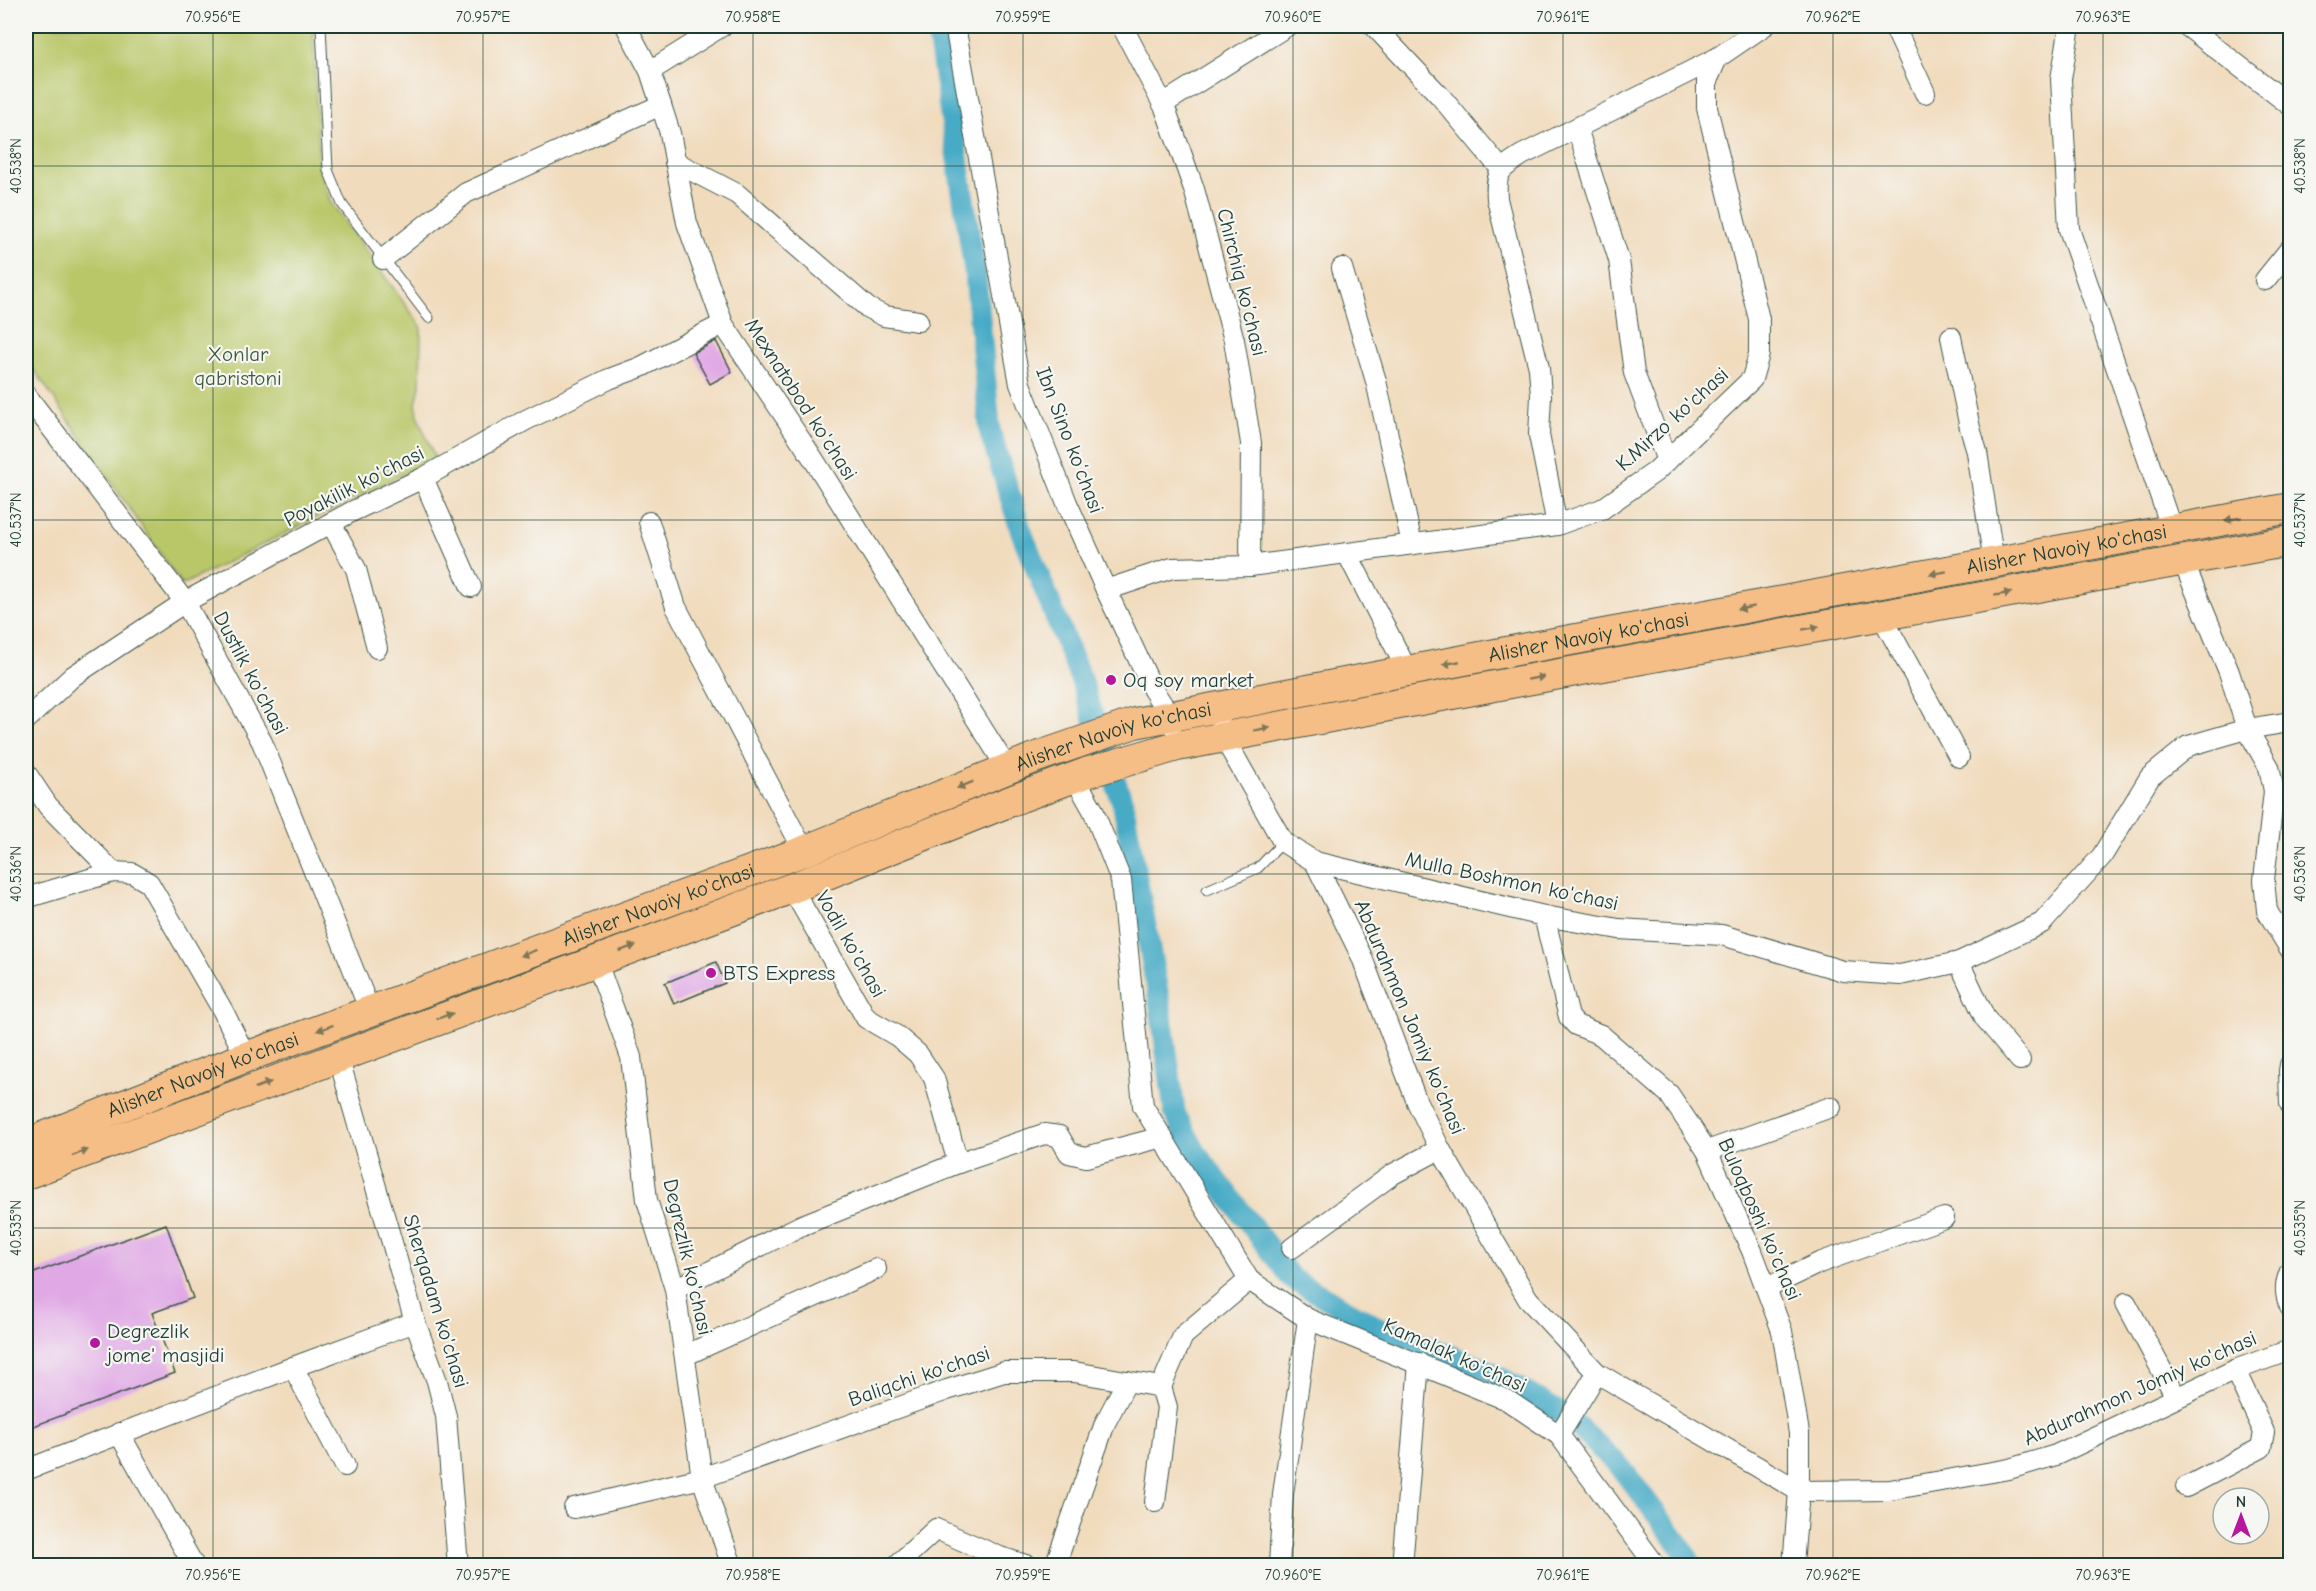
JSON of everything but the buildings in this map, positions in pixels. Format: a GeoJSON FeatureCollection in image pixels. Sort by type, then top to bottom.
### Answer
{"type":"FeatureCollection","features":[{"type":"Feature","properties":{"kind":"main road","name":"Alisher Navoiy ko'chasi"},"geometry":{"type":"LineString","coordinates":[[26,1144],[246,1057],[804,850],[1007,768],[1135,723],[2290,508]]}},
{"type":"Feature","properties":{"kind":"main road","name":"Alisher Navoiy ko'chasi"},"geometry":{"type":"LineString","coordinates":[[26,1174],[792,888],[1081,776],[1177,746],[2290,541]]}},
{"type":"Feature","properties":{"kind":"street","name":"Mexnatobod ko'chasi"},"geometry":{"type":"LineString","coordinates":[[626,26],[650,71],[670,133],[687,223],[723,324],[814,460],[1007,768]]}},
{"type":"Feature","properties":{"kind":"street"},"geometry":{"type":"LineString","coordinates":[[650,71],[722,26]]}},
{"type":"Feature","properties":{"kind":"street","name":"Ibn Sino ko‘chasi"},"geometry":{"type":"LineString","coordinates":[[955,26],[1020,384],[1067,503],[1106,590],[1153,690],[1170,716],[1177,746]]}},
{"type":"Feature","properties":{"kind":"street","name":"Chirchiq ko’chasi"},"geometry":{"type":"LineString","coordinates":[[1122,26],[1163,104],[1194,189],[1234,340],[1251,443],[1250,566]]}},
{"type":"Feature","properties":{"kind":"street"},"geometry":{"type":"LineString","coordinates":[[1163,104],[1287,26]]}},
{"type":"Feature","properties":{"kind":"street"},"geometry":{"type":"LineString","coordinates":[[1374,26],[1441,97],[1501,169]]}},
{"type":"Feature","properties":{"kind":"street"},"geometry":{"type":"LineString","coordinates":[[1557,525],[1539,435],[1541,396],[1539,368],[1497,199],[1496,182],[1501,169],[1522,155],[1717,58],[1743,33],[1764,26]]}},
{"type":"Feature","properties":{"kind":"street"},"geometry":{"type":"LineString","coordinates":[[1894,26],[1924,93]]}},
{"type":"Feature","properties":{"kind":"street"},"geometry":{"type":"LineString","coordinates":[[2070,26],[2061,79],[2069,229],[2172,530]]}},
{"type":"Feature","properties":{"kind":"street"},"geometry":{"type":"LineString","coordinates":[[2187,26],[2290,105]]}},
{"type":"Feature","properties":{"kind":"street","name":"K.Mirzo ko'chasi"},"geometry":{"type":"LineString","coordinates":[[1106,590],[1172,568],[1250,566],[1557,525],[1602,509],[1655,472],[1752,379],[1759,354],[1759,319],[1707,108],[1707,81],[1717,58]]}},
{"type":"Feature","properties":{"kind":"street"},"geometry":{"type":"LineString","coordinates":[[383,259],[466,193],[661,105]]}},
{"type":"Feature","properties":{"kind":"street"},"geometry":{"type":"LineString","coordinates":[[1577,128],[1619,260],[1634,373],[1667,461]]}},
{"type":"Feature","properties":{"kind":"street"},"geometry":{"type":"LineString","coordinates":[[675,162],[737,194],[868,308],[884,316],[918,321]]}},
{"type":"Feature","properties":{"kind":"street"},"geometry":{"type":"LineString","coordinates":[[2265,280],[2290,249]]}},
{"type":"Feature","properties":{"kind":"street"},"geometry":{"type":"LineString","coordinates":[[1342,268],[1376,381],[1412,544]]}},
{"type":"Feature","properties":{"kind":"street","name":"Poyakilik ko'chasi"},"geometry":{"type":"LineString","coordinates":[[26,720],[73,676],[186,602],[331,523],[423,478],[525,420],[609,379],[640,367],[723,324]]}},
{"type":"Feature","properties":{"kind":"street"},"geometry":{"type":"LineString","coordinates":[[1951,337],[1977,452],[1994,563]]}},
{"type":"Feature","properties":{"kind":"street","name":"Dustlik ko'chasi"},"geometry":{"type":"LineString","coordinates":[[26,395],[186,602],[262,742],[370,1011]]}},
{"type":"Feature","properties":{"kind":"street"},"geometry":{"type":"LineString","coordinates":[[423,478],[471,587]]}},
{"type":"Feature","properties":{"kind":"street"},"geometry":{"type":"LineString","coordinates":[[649,522],[676,607],[804,850]]}},
{"type":"Feature","properties":{"kind":"street"},"geometry":{"type":"LineString","coordinates":[[331,523],[356,569],[377,648]]}},
{"type":"Feature","properties":{"kind":"street"},"geometry":{"type":"LineString","coordinates":[[1347,553],[1408,672]]}},
{"type":"Feature","properties":{"kind":"street"},"geometry":{"type":"LineString","coordinates":[[2183,561],[2229,672],[2247,729],[2269,767],[2274,791],[2264,880],[2267,911],[2290,949]]}},
{"type":"Feature","properties":{"kind":"street"},"geometry":{"type":"LineString","coordinates":[[1881,615],[1959,757]]}},
{"type":"Feature","properties":{"kind":"street"},"geometry":{"type":"LineString","coordinates":[[1216,707],[1223,736],[1283,842],[1315,862]]}},
{"type":"Feature","properties":{"kind":"street","name":"Mulla Boshmon ko'chasi"},"geometry":{"type":"LineString","coordinates":[[1315,862],[1544,916],[1619,929],[1722,935],[1843,971],[1900,975],[1959,962],[2042,923],[2103,856],[2150,777],[2188,746],[2247,729],[2290,722]]}},
{"type":"Feature","properties":{"kind":"street"},"geometry":{"type":"LineString","coordinates":[[26,773],[48,806],[113,872]]}},
{"type":"Feature","properties":{"kind":"street"},"geometry":{"type":"LineString","coordinates":[[1081,776],[1121,880],[1143,1106],[1249,1280],[1183,1336],[1161,1387],[1167,1407],[1155,1502]]}},
{"type":"Feature","properties":{"kind":"street","name":"Abdurahmon Jomiy ko'chasi"},"geometry":{"type":"LineString","coordinates":[[1315,862],[1361,955],[1417,1102],[1440,1149],[1528,1299],[1597,1373],[1799,1491],[1890,1490],[2009,1469],[2056,1455],[2235,1370],[2290,1350]]}},
{"type":"Feature","properties":{"kind":"street"},"geometry":{"type":"LineString","coordinates":[[26,898],[113,872],[132,873],[149,883],[223,1011],[246,1057]]}},
{"type":"Feature","properties":{"kind":"street","name":"Vodil ko'chasi"},"geometry":{"type":"LineString","coordinates":[[792,888],[866,1018],[897,1036],[918,1054],[934,1078],[958,1163]]}},
{"type":"Feature","properties":{"kind":"street","name":"Buloqboshi ko'chasi"},"geometry":{"type":"LineString","coordinates":[[1544,916],[1569,1017],[1576,1025],[1601,1035],[1669,1094],[1707,1151],[1767,1288],[1782,1330],[1799,1433],[1799,1491],[1793,1566]]}},
{"type":"Feature","properties":{"kind":"street","name":"Degrezlik ko'chasi"},"geometry":{"type":"LineString","coordinates":[[596,960],[631,1057],[647,1200],[675,1289],[702,1478],[732,1566]]}},
{"type":"Feature","properties":{"kind":"street"},"geometry":{"type":"LineString","coordinates":[[1959,962],[1985,1018],[2020,1060]]}},
{"type":"Feature","properties":{"kind":"street","name":"Sherqadam ko'chasi"},"geometry":{"type":"LineString","coordinates":[[338,1056],[415,1322],[437,1381],[446,1416],[458,1566]]}},
{"type":"Feature","properties":{"kind":"street"},"geometry":{"type":"LineString","coordinates":[[2290,1065],[2290,1104]]}},
{"type":"Feature","properties":{"kind":"street"},"geometry":{"type":"LineString","coordinates":[[1707,1151],[1831,1107]]}},
{"type":"Feature","properties":{"kind":"street"},"geometry":{"type":"LineString","coordinates":[[675,1289],[800,1226],[958,1163],[1044,1134],[1059,1136],[1069,1153],[1086,1157],[1162,1137]]}},
{"type":"Feature","properties":{"kind":"street"},"geometry":{"type":"LineString","coordinates":[[1292,1248],[1393,1174],[1440,1149]]}},
{"type":"Feature","properties":{"kind":"street"},"geometry":{"type":"LineString","coordinates":[[1767,1288],[1819,1263],[1944,1218]]}},
{"type":"Feature","properties":{"kind":"street"},"geometry":{"type":"LineString","coordinates":[[686,1355],[876,1269]]}},
{"type":"Feature","properties":{"kind":"street"},"geometry":{"type":"LineString","coordinates":[[2290,1270],[2286,1282],[2286,1296],[2290,1306]]}},
{"type":"Feature","properties":{"kind":"street","name":"Kamalak ko'chasi"},"geometry":{"type":"LineString","coordinates":[[1249,1280],[1308,1319],[1507,1400],[1559,1435],[1656,1566]]}},
{"type":"Feature","properties":{"kind":"street"},"geometry":{"type":"LineString","coordinates":[[2126,1303],[2176,1397]]}},
{"type":"Feature","properties":{"kind":"street"},"geometry":{"type":"LineString","coordinates":[[1279,1566],[1283,1494],[1308,1319]]}},
{"type":"Feature","properties":{"kind":"street"},"geometry":{"type":"LineString","coordinates":[[26,1470],[415,1322]]}},
{"type":"Feature","properties":{"kind":"street"},"geometry":{"type":"LineString","coordinates":[[1402,1566],[1419,1364]]}},
{"type":"Feature","properties":{"kind":"street"},"geometry":{"type":"LineString","coordinates":[[293,1367],[345,1466]]}},
{"type":"Feature","properties":{"kind":"street"},"geometry":{"type":"LineString","coordinates":[[2186,1487],[2261,1448],[2264,1432],[2235,1370]]}},
{"type":"Feature","properties":{"kind":"street","name":"Baliqchi ko'chasi"},"geometry":{"type":"LineString","coordinates":[[574,1508],[702,1478],[946,1390],[1004,1372],[1074,1372],[1161,1387]]}},
{"type":"Feature","properties":{"kind":"street"},"geometry":{"type":"LineString","coordinates":[[1559,1435],[1597,1373]]}},
{"type":"Feature","properties":{"kind":"street"},"geometry":{"type":"LineString","coordinates":[[1055,1566],[1105,1423],[1127,1381]]}},
{"type":"Feature","properties":{"kind":"street"},"geometry":{"type":"LineString","coordinates":[[119,1433],[194,1566]]}},
{"type":"Feature","properties":{"kind":"street"},"geometry":{"type":"LineString","coordinates":[[896,1566],[936,1529],[1000,1557],[1029,1566]]}},
{"type":"Feature","properties":{"kind":"lane"},"geometry":{"type":"LineString","coordinates":[[321,26],[328,170],[342,204],[429,318]]}},
{"type":"Feature","properties":{"kind":"lane"},"geometry":{"type":"LineString","coordinates":[[1207,890],[1258,867],[1283,842]]}},
{"type":"Feature","properties":{"kind":"green space","name":"Xonlar qabristoni"},"geometry":{"type":"Polygon","coordinates":[[[26,26],[313,26],[319,168],[331,203],[421,326],[420,386],[416,404],[419,420],[435,458],[182,585],[26,358],[26,26]]]}},
{"type":"Feature","properties":{"kind":"waterway"},"geometry":{"type":"LineString","coordinates":[[937,26],[976,280],[990,432],[1021,531],[1081,680],[1123,804],[1160,1005],[1175,1114],[1197,1154],[1292,1279],[1381,1329],[1489,1371],[1569,1418],[1621,1468],[1680,1545],[1692,1566]]}},
{"type":"Feature","properties":{"kind":"place","name":"Oq soy market"},"geometry":{"type":"Point","coordinates":[1111,680]}},
{"type":"Feature","properties":{"kind":"place","name":"BTS Express"},"geometry":{"type":"Point","coordinates":[711,973]}},
{"type":"Feature","properties":{"kind":"place","name":"Degrezlik jome' masjidi"},"geometry":{"type":"Point","coordinates":[95,1343]}}]}
